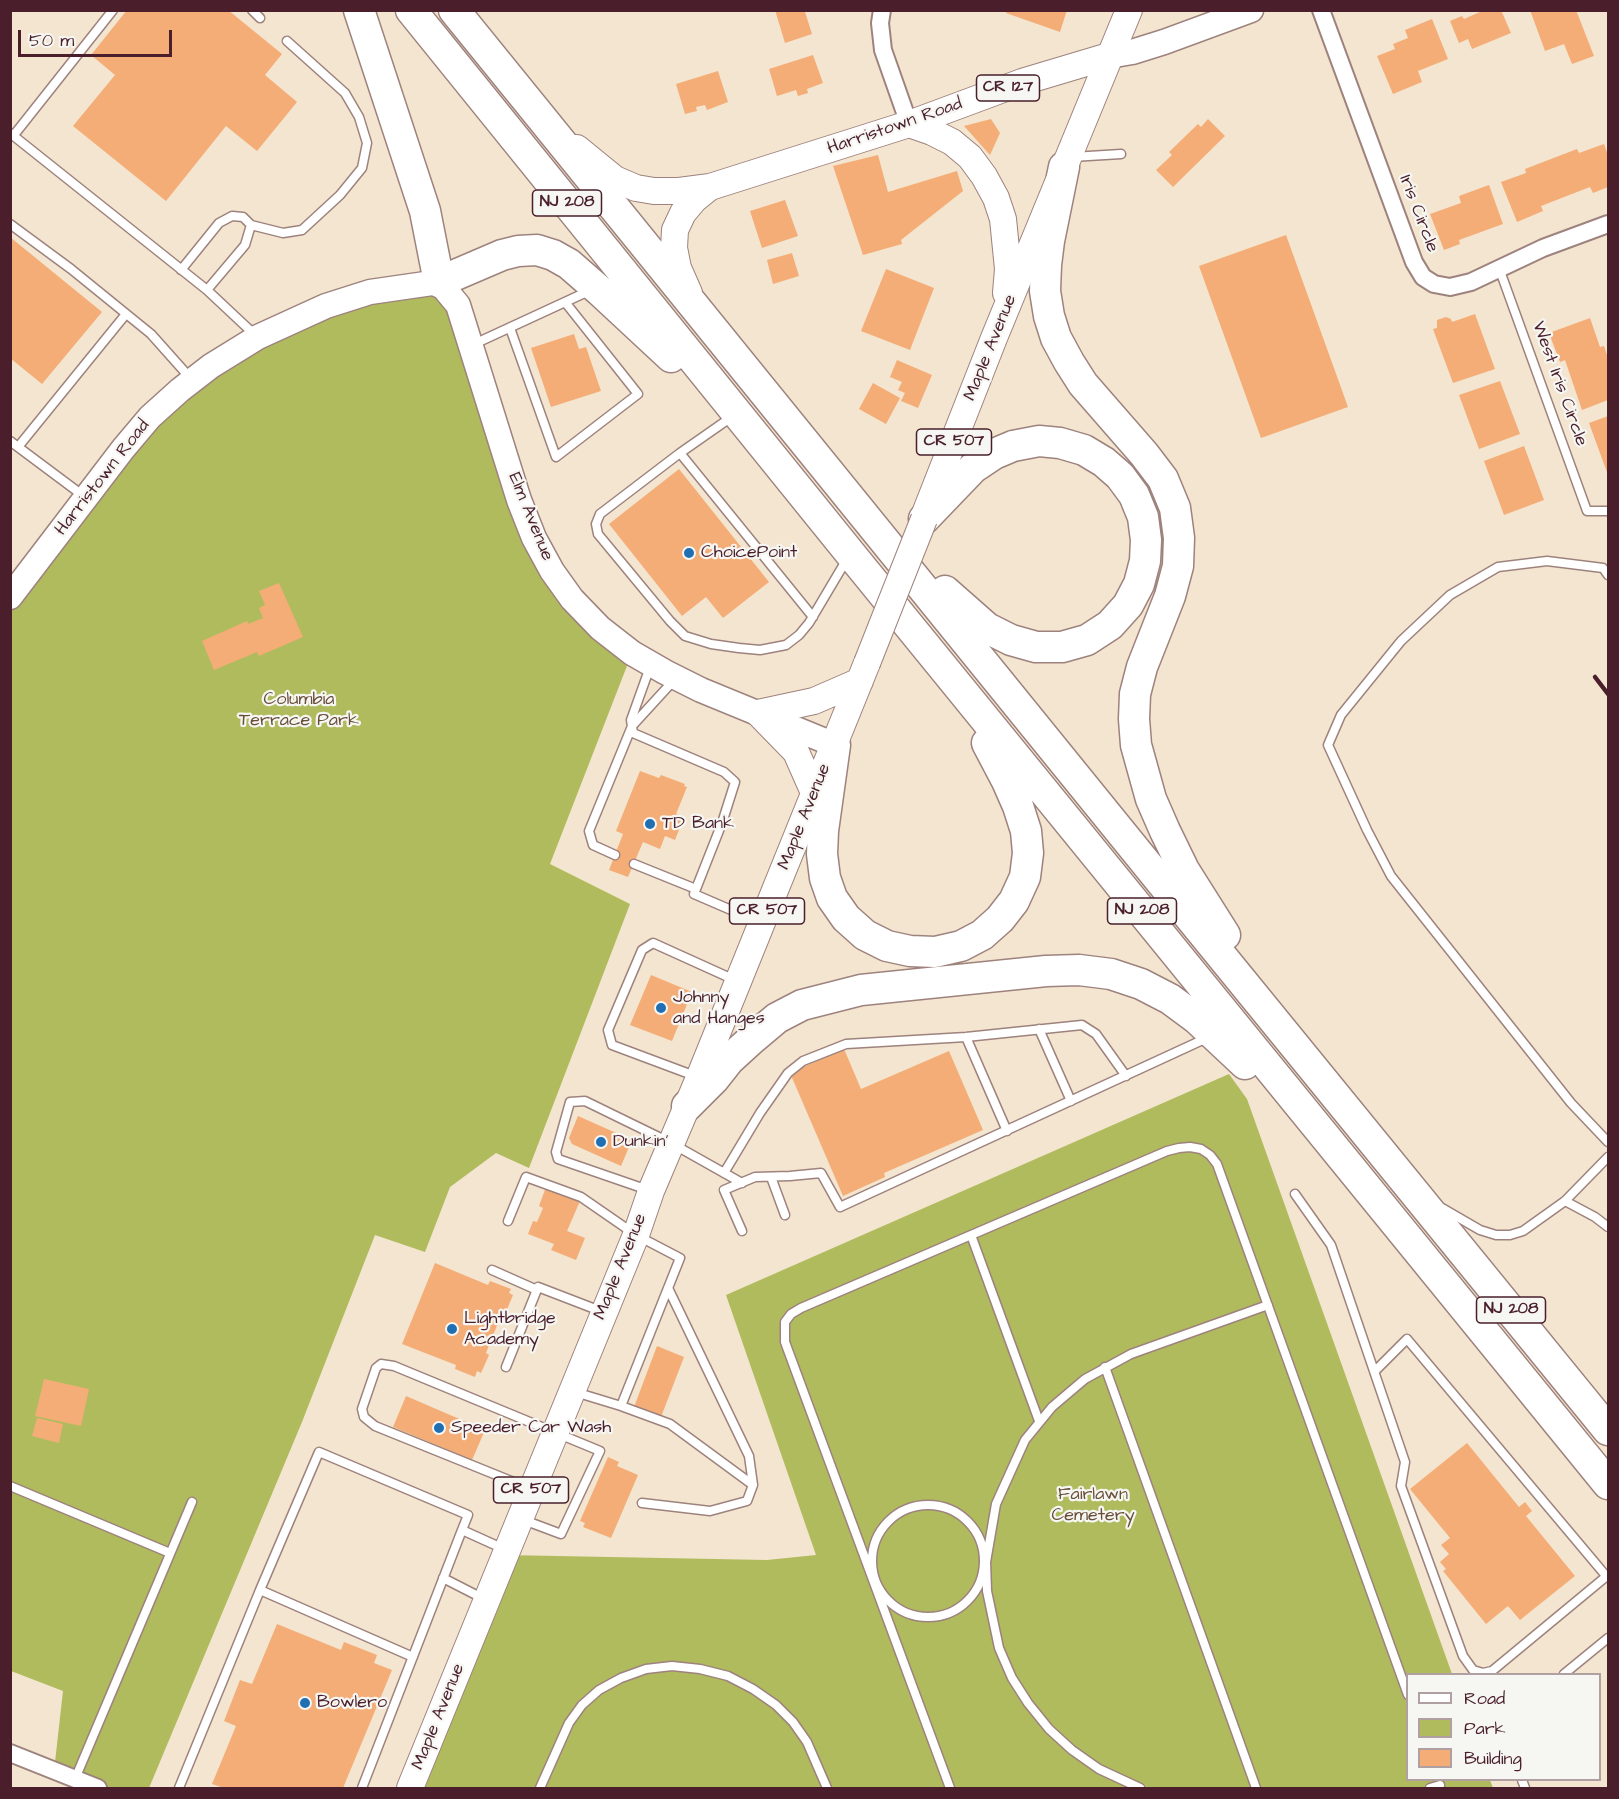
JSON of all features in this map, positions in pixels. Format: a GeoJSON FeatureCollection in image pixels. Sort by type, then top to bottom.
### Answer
{"type":"FeatureCollection","features":[{"type":"Feature","properties":{"kind":"highway"},"geometry":{"type":"LineString","coordinates":[[359,10],[424,211],[439,282],[502,255],[518,251],[537,250],[553,255],[569,264],[665,352],[730,405]]}},
{"type":"Feature","properties":{"kind":"highway","name":"NJ 208"},"geometry":{"type":"LineString","coordinates":[[411,10],[1608,1484]]}},
{"type":"Feature","properties":{"kind":"highway","name":"NJ 208"},"geometry":{"type":"LineString","coordinates":[[454,10],[1608,1430]]}},
{"type":"Feature","properties":{"kind":"highway"},"geometry":{"type":"LineString","coordinates":[[1066,162],[1048,241],[1045,291],[1049,316],[1060,346],[1083,384],[1163,479],[1175,508],[1179,538],[1178,566],[1170,596],[1142,667],[1135,694],[1136,745],[1142,771],[1151,799],[1184,870],[1209,910],[1342,1102]]}},
{"type":"Feature","properties":{"kind":"highway"},"geometry":{"type":"LineString","coordinates":[[844,490],[972,616],[987,628],[1011,640],[1036,647],[1062,647],[1087,640],[1110,625],[1128,605],[1139,584],[1145,561],[1146,540],[1143,517],[1134,495],[1120,476],[1104,462],[1084,450],[1060,443],[1039,441],[1013,446],[994,454],[973,468],[924,519]]}},
{"type":"Feature","properties":{"kind":"highway"},"geometry":{"type":"LineString","coordinates":[[835,745],[822,831],[822,854],[825,878],[832,898],[846,918],[865,934],[880,942],[910,951],[935,952],[961,946],[982,935],[1000,919],[1014,901],[1024,877],[1028,853],[1026,831],[1018,806],[993,753],[976,726],[854,558]]}},
{"type":"Feature","properties":{"kind":"highway"},"geometry":{"type":"LineString","coordinates":[[687,1106],[729,1060],[777,1018],[802,1005],[861,990],[1046,971],[1079,970],[1111,974],[1141,984],[1170,999],[1214,1034],[1249,1068],[1426,1260]]}},
{"type":"Feature","properties":{"kind":"main road","name":"Maple Avenue"},"geometry":{"type":"LineString","coordinates":[[411,1788],[636,1235],[651,1191],[835,745],[1005,314],[1129,10]]}},
{"type":"Feature","properties":{"kind":"main road","name":"Harristown Road"},"geometry":{"type":"LineString","coordinates":[[710,187],[909,124],[1022,82],[1109,56]]}},
{"type":"Feature","properties":{"kind":"main road"},"geometry":{"type":"LineString","coordinates":[[545,121],[615,179],[636,188],[671,191],[710,187]]}},
{"type":"Feature","properties":{"kind":"main road"},"geometry":{"type":"LineString","coordinates":[[909,124],[952,142],[970,157],[996,198],[1006,243],[1008,269],[1005,314]]}},
{"type":"Feature","properties":{"kind":"main road"},"geometry":{"type":"LineString","coordinates":[[698,309],[678,268],[674,248],[675,230],[683,213],[710,187]]}},
{"type":"Feature","properties":{"kind":"main road"},"geometry":{"type":"LineString","coordinates":[[758,713],[814,701],[863,672]]}},
{"type":"Feature","properties":{"kind":"main road"},"geometry":{"type":"LineString","coordinates":[[758,713],[796,752],[814,795]]}},
{"type":"Feature","properties":{"kind":"street"},"geometry":{"type":"LineString","coordinates":[[882,10],[880,23],[883,50],[909,124]]}},
{"type":"Feature","properties":{"kind":"street","name":"Harristown Road"},"geometry":{"type":"LineString","coordinates":[[1109,56],[1164,42],[1251,10]]}},
{"type":"Feature","properties":{"kind":"street","name":"Iris Circle"},"geometry":{"type":"LineString","coordinates":[[1321,10],[1414,262],[1423,277],[1434,284],[1450,287],[1471,282],[1543,248],[1608,224]]}},
{"type":"Feature","properties":{"kind":"street","name":"Harristown Road"},"geometry":{"type":"LineString","coordinates":[[10,597],[123,449],[150,417],[193,380],[258,337],[326,306],[370,292],[439,282]]}},
{"type":"Feature","properties":{"kind":"street","name":"Elm Avenue"},"geometry":{"type":"LineString","coordinates":[[439,282],[458,305],[519,500],[534,538],[552,571],[572,599],[600,628],[632,653],[676,678],[835,745]]}},
{"type":"Feature","properties":{"kind":"street"},"geometry":{"type":"LineString","coordinates":[[10,1754],[98,1788]]}},
{"type":"Feature","properties":{"kind":"lane"},"geometry":{"type":"LineString","coordinates":[[113,10],[12,134],[207,290],[258,337]]}},
{"type":"Feature","properties":{"kind":"lane"},"geometry":{"type":"LineString","coordinates":[[252,10],[260,18]]}},
{"type":"Feature","properties":{"kind":"lane"},"geometry":{"type":"LineString","coordinates":[[181,270],[219,223],[232,216],[243,217],[251,225],[282,233],[302,230],[340,195],[362,168],[367,143],[359,117],[345,93],[287,41]]}},
{"type":"Feature","properties":{"kind":"lane"},"geometry":{"type":"LineString","coordinates":[[1066,162],[1121,154]]}},
{"type":"Feature","properties":{"kind":"lane"},"geometry":{"type":"LineString","coordinates":[[10,224],[151,334],[193,380]]}},
{"type":"Feature","properties":{"kind":"lane"},"geometry":{"type":"LineString","coordinates":[[207,290],[244,245],[251,225]]}},
{"type":"Feature","properties":{"kind":"lane","name":"West Iris Circle"},"geometry":{"type":"LineString","coordinates":[[1499,268],[1587,511],[1608,511]]}},
{"type":"Feature","properties":{"kind":"lane"},"geometry":{"type":"LineString","coordinates":[[471,345],[597,288]]}},
{"type":"Feature","properties":{"kind":"lane"},"geometry":{"type":"LineString","coordinates":[[510,328],[556,457],[638,394],[565,302]]}},
{"type":"Feature","properties":{"kind":"lane"},"geometry":{"type":"LineString","coordinates":[[18,447],[126,314]]}},
{"type":"Feature","properties":{"kind":"lane"},"geometry":{"type":"LineString","coordinates":[[730,405],[680,453],[600,514],[596,524],[598,534],[685,636],[711,645],[760,650],[786,645],[799,635],[854,558]]}},
{"type":"Feature","properties":{"kind":"lane"},"geometry":{"type":"LineString","coordinates":[[10,441],[86,498]]}},
{"type":"Feature","properties":{"kind":"lane"},"geometry":{"type":"LineString","coordinates":[[680,453],[813,617]]}},
{"type":"Feature","properties":{"kind":"lane"},"geometry":{"type":"LineString","coordinates":[[1608,575],[1604,568],[1547,561],[1498,567],[1450,595],[1394,649],[1341,715],[1328,745],[1366,830],[1391,876],[1571,1103],[1608,1142]]}},
{"type":"Feature","properties":{"kind":"lane"},"geometry":{"type":"LineString","coordinates":[[651,664],[631,720],[633,734],[724,772],[735,782],[722,824],[694,894],[762,924]]}},
{"type":"Feature","properties":{"kind":"lane"},"geometry":{"type":"LineString","coordinates":[[615,855],[593,845],[589,831],[632,726],[676,678]]}},
{"type":"Feature","properties":{"kind":"lane"},"geometry":{"type":"LineString","coordinates":[[634,864],[696,889]]}},
{"type":"Feature","properties":{"kind":"lane"},"geometry":{"type":"LineString","coordinates":[[699,1078],[612,1045],[608,1030],[642,950],[653,943],[737,981]]}},
{"type":"Feature","properties":{"kind":"lane"},"geometry":{"type":"LineString","coordinates":[[724,1173],[760,1113],[788,1073],[802,1061],[846,1044],[966,1037],[1082,1025],[1096,1034],[1126,1076]]}},
{"type":"Feature","properties":{"kind":"lane"},"geometry":{"type":"LineString","coordinates":[[1039,1029],[1071,1101]]}},
{"type":"Feature","properties":{"kind":"lane"},"geometry":{"type":"LineString","coordinates":[[741,1231],[724,1190],[755,1177],[822,1173],[840,1207],[1214,1034]]}},
{"type":"Feature","properties":{"kind":"lane"},"geometry":{"type":"LineString","coordinates":[[966,1037],[1007,1131]]}},
{"type":"Feature","properties":{"kind":"lane"},"geometry":{"type":"LineString","coordinates":[[651,1191],[558,1159],[556,1152],[570,1102],[585,1101],[671,1143],[742,1183]]}},
{"type":"Feature","properties":{"kind":"lane"},"geometry":{"type":"LineString","coordinates":[[950,1788],[785,1342],[785,1322],[791,1314],[801,1308],[1167,1151],[1190,1147],[1201,1149],[1217,1164],[1406,1692]]}},
{"type":"Feature","properties":{"kind":"lane"},"geometry":{"type":"LineString","coordinates":[[1413,1191],[1480,1230],[1496,1235],[1510,1235],[1523,1231],[1565,1201],[1608,1157]]}},
{"type":"Feature","properties":{"kind":"lane"},"geometry":{"type":"LineString","coordinates":[[508,1221],[526,1177],[581,1197],[636,1235],[680,1258],[621,1406]]}},
{"type":"Feature","properties":{"kind":"lane"},"geometry":{"type":"LineString","coordinates":[[771,1177],[784,1215]]}},
{"type":"Feature","properties":{"kind":"lane"},"geometry":{"type":"LineString","coordinates":[[1295,1194],[1331,1245],[1405,1462],[1401,1486],[1463,1656],[1473,1670],[1483,1673],[1492,1671],[1607,1576],[1407,1339],[1375,1371]]}},
{"type":"Feature","properties":{"kind":"lane"},"geometry":{"type":"LineString","coordinates":[[1565,1201],[1595,1217],[1608,1227]]}},
{"type":"Feature","properties":{"kind":"lane"},"geometry":{"type":"LineString","coordinates":[[971,1235],[1039,1421]]}},
{"type":"Feature","properties":{"kind":"lane"},"geometry":{"type":"LineString","coordinates":[[492,1270],[537,1290]]}},
{"type":"Feature","properties":{"kind":"lane"},"geometry":{"type":"LineString","coordinates":[[506,1367],[538,1287],[604,1312]]}},
{"type":"Feature","properties":{"kind":"lane"},"geometry":{"type":"LineString","coordinates":[[642,1503],[710,1511],[747,1501],[753,1485],[749,1456],[668,1288]]}},
{"type":"Feature","properties":{"kind":"lane"},"geometry":{"type":"LineString","coordinates":[[1140,1788],[1099,1769],[1072,1750],[1049,1729],[1028,1703],[1012,1678],[999,1648],[987,1591],[986,1562],[982,1544],[975,1529],[961,1515],[944,1507],[924,1504],[904,1510],[888,1521],[878,1535],[873,1550],[872,1567],[875,1584],[888,1600],[902,1611],[917,1616],[934,1617],[948,1614],[962,1607],[974,1594],[982,1580],[986,1562],[996,1504],[1015,1459],[1039,1421],[1066,1394],[1105,1367],[1131,1354],[1268,1305]]}},
{"type":"Feature","properties":{"kind":"lane"},"geometry":{"type":"LineString","coordinates":[[519,1519],[561,1534],[600,1451],[394,1366],[381,1364],[376,1368],[362,1410],[364,1417],[375,1426],[531,1489]]}},
{"type":"Feature","properties":{"kind":"lane"},"geometry":{"type":"LineString","coordinates":[[1105,1367],[1256,1788]]}},
{"type":"Feature","properties":{"kind":"lane"},"geometry":{"type":"LineString","coordinates":[[571,1391],[670,1424],[753,1485]]}},
{"type":"Feature","properties":{"kind":"lane"},"geometry":{"type":"LineString","coordinates":[[179,1788],[319,1452],[468,1515],[362,1788]]}},
{"type":"Feature","properties":{"kind":"lane"},"geometry":{"type":"LineString","coordinates":[[10,1486],[170,1553]]}},
{"type":"Feature","properties":{"kind":"lane"},"geometry":{"type":"LineString","coordinates":[[75,1779],[192,1502]]}},
{"type":"Feature","properties":{"kind":"lane"},"geometry":{"type":"LineString","coordinates":[[462,1530],[506,1550]]}},
{"type":"Feature","properties":{"kind":"lane"},"geometry":{"type":"LineString","coordinates":[[443,1578],[486,1600]]}},
{"type":"Feature","properties":{"kind":"lane"},"geometry":{"type":"LineString","coordinates":[[260,1590],[413,1657]]}},
{"type":"Feature","properties":{"kind":"lane"},"geometry":{"type":"LineString","coordinates":[[1565,1673],[1608,1638]]}},
{"type":"Feature","properties":{"kind":"lane"},"geometry":{"type":"LineString","coordinates":[[540,1788],[569,1723],[582,1705],[599,1690],[621,1678],[646,1669],[672,1666],[700,1669],[728,1676],[753,1689],[776,1705],[794,1722],[807,1742],[827,1788]]}},
{"type":"Feature","properties":{"kind":"lane"},"geometry":{"type":"LineString","coordinates":[[1430,1788],[1439,1784]]}},
{"type":"Feature","properties":{"kind":"green space","name":"Columbia Terrace Park"},"geometry":{"type":"Polygon","coordinates":[[[439,282],[534,538],[632,653],[550,864],[630,904],[529,1168],[496,1153],[450,1187],[425,1252],[375,1235],[302,1422],[149,1788],[98,1788],[54,1771],[63,1691],[11,1671],[11,597],[123,449],[246,344],[439,282]]]}},
{"type":"Feature","properties":{"kind":"green space","name":"Fairlawn Cemetery"},"geometry":{"type":"Polygon","coordinates":[[[1229,1074],[1247,1099],[1452,1673],[1406,1673],[1406,1781],[1490,1781],[1493,1788],[410,1788],[504,1555],[767,1560],[816,1555],[726,1295],[1229,1074]]]}},
{"type":"Feature","properties":{"kind":"building"},"geometry":{"type":"Polygon","coordinates":[[[127,10],[228,10],[282,54],[265,75],[297,102],[257,151],[226,126],[166,201],[73,126],[115,75],[91,55],[127,10]]]}},
{"type":"Feature","properties":{"kind":"building"},"geometry":{"type":"Polygon","coordinates":[[[775,10],[809,10],[805,12],[812,34],[785,43],[775,10]]]}},
{"type":"Feature","properties":{"kind":"building"},"geometry":{"type":"Polygon","coordinates":[[[1007,10],[1067,10],[1060,32],[1006,13],[1007,10]]]}},
{"type":"Feature","properties":{"kind":"building"},"geometry":{"type":"Polygon","coordinates":[[[1479,10],[1501,10],[1511,33],[1472,49],[1468,39],[1459,43],[1450,21],[1462,16],[1464,19],[1480,12],[1479,10]]]}},
{"type":"Feature","properties":{"kind":"building"},"geometry":{"type":"Polygon","coordinates":[[[1530,10],[1576,10],[1594,56],[1572,64],[1564,44],[1545,51],[1530,10]]]}},
{"type":"Feature","properties":{"kind":"building"},"geometry":{"type":"Polygon","coordinates":[[[1432,19],[1448,59],[1418,71],[1422,82],[1393,94],[1377,56],[1395,49],[1393,44],[1408,38],[1405,30],[1432,19]]]}},
{"type":"Feature","properties":{"kind":"building"},"geometry":{"type":"Polygon","coordinates":[[[813,55],[823,83],[807,89],[808,93],[798,96],[796,90],[777,96],[769,69],[813,55]]]}},
{"type":"Feature","properties":{"kind":"building"},"geometry":{"type":"Polygon","coordinates":[[[718,71],[728,102],[707,110],[705,105],[696,107],[697,111],[685,114],[676,84],[718,71]]]}},
{"type":"Feature","properties":{"kind":"building"},"geometry":{"type":"Polygon","coordinates":[[[991,119],[1000,133],[990,155],[964,126],[991,119]]]}},
{"type":"Feature","properties":{"kind":"building"},"geometry":{"type":"Polygon","coordinates":[[[1208,119],[1225,136],[1173,187],[1156,170],[1172,155],[1169,152],[1198,124],[1201,127],[1208,119]]]}},
{"type":"Feature","properties":{"kind":"building"},"geometry":{"type":"Polygon","coordinates":[[[1604,144],[1608,155],[1608,187],[1593,193],[1590,187],[1541,206],[1543,211],[1517,222],[1501,182],[1526,173],[1525,169],[1577,149],[1579,153],[1604,144]]]}},
{"type":"Feature","properties":{"kind":"building"},"geometry":{"type":"Polygon","coordinates":[[[878,155],[888,192],[957,171],[963,191],[901,240],[902,244],[863,255],[833,166],[878,155]]]}},
{"type":"Feature","properties":{"kind":"building"},"geometry":{"type":"Polygon","coordinates":[[[1489,185],[1503,224],[1459,240],[1460,244],[1444,250],[1430,214],[1461,203],[1459,196],[1489,185]]]}},
{"type":"Feature","properties":{"kind":"building"},"geometry":{"type":"Polygon","coordinates":[[[785,200],[798,236],[762,248],[750,211],[785,200]]]}},
{"type":"Feature","properties":{"kind":"building"},"geometry":{"type":"Polygon","coordinates":[[[1286,235],[1348,407],[1261,438],[1199,266],[1286,235]]]}},
{"type":"Feature","properties":{"kind":"building"},"geometry":{"type":"Polygon","coordinates":[[[10,237],[102,312],[42,384],[10,358],[10,237]]]}},
{"type":"Feature","properties":{"kind":"building"},"geometry":{"type":"Polygon","coordinates":[[[792,253],[799,276],[773,284],[767,260],[792,253]]]}},
{"type":"Feature","properties":{"kind":"building"},"geometry":{"type":"Polygon","coordinates":[[[886,269],[934,288],[910,350],[861,331],[886,269]]]}},
{"type":"Feature","properties":{"kind":"building"},"geometry":{"type":"Polygon","coordinates":[[[1475,314],[1495,369],[1453,383],[1433,329],[1437,328],[1437,320],[1446,317],[1452,322],[1475,314]]]}},
{"type":"Feature","properties":{"kind":"building"},"geometry":{"type":"Polygon","coordinates":[[[1590,318],[1600,347],[1604,346],[1608,358],[1608,400],[1582,410],[1565,360],[1560,362],[1549,333],[1590,318]]]}},
{"type":"Feature","properties":{"kind":"building"},"geometry":{"type":"Polygon","coordinates":[[[574,334],[579,349],[586,347],[601,391],[551,407],[531,348],[574,334]]]}},
{"type":"Feature","properties":{"kind":"building"},"geometry":{"type":"Polygon","coordinates":[[[897,360],[932,375],[918,408],[901,401],[905,393],[898,390],[902,382],[890,377],[897,360]]]}},
{"type":"Feature","properties":{"kind":"building"},"geometry":{"type":"Polygon","coordinates":[[[1500,381],[1520,434],[1479,449],[1459,395],[1500,381]]]}},
{"type":"Feature","properties":{"kind":"building"},"geometry":{"type":"Polygon","coordinates":[[[873,383],[900,398],[886,424],[859,409],[873,383]]]}},
{"type":"Feature","properties":{"kind":"building"},"geometry":{"type":"Polygon","coordinates":[[[1608,416],[1608,475],[1589,423],[1608,416]]]}},
{"type":"Feature","properties":{"kind":"building"},"geometry":{"type":"Polygon","coordinates":[[[1524,446],[1544,500],[1504,515],[1484,461],[1524,446]]]}},
{"type":"Feature","properties":{"kind":"building","name":"ChoicePoint"},"geometry":{"type":"Polygon","coordinates":[[[679,469],[769,582],[723,618],[706,597],[682,616],[609,524],[679,469]]]}},
{"type":"Feature","properties":{"kind":"building"},"geometry":{"type":"Polygon","coordinates":[[[279,583],[303,637],[259,656],[257,652],[214,670],[202,641],[247,621],[248,624],[263,618],[259,608],[265,605],[259,591],[279,583]]]}},
{"type":"Feature","properties":{"kind":"building","name":"TD Bank"},"geometry":{"type":"Polygon","coordinates":[[[640,771],[659,778],[661,775],[685,784],[684,786],[687,787],[676,814],[684,817],[675,840],[665,836],[660,849],[643,842],[628,877],[609,870],[623,834],[616,831],[640,771]]]}},
{"type":"Feature","properties":{"kind":"building","name":"Johnny and Hanges"},"geometry":{"type":"Polygon","coordinates":[[[651,975],[692,992],[672,1041],[630,1025],[651,975]]]}},
{"type":"Feature","properties":{"kind":"building"},"geometry":{"type":"Polygon","coordinates":[[[844,1049],[861,1089],[949,1051],[983,1130],[884,1173],[885,1177],[843,1196],[790,1073],[844,1049]]]}},
{"type":"Feature","properties":{"kind":"building","name":"Dunkin'"},"geometry":{"type":"Polygon","coordinates":[[[578,1116],[632,1140],[621,1166],[572,1144],[569,1138],[578,1116]]]}},
{"type":"Feature","properties":{"kind":"building"},"geometry":{"type":"Polygon","coordinates":[[[546,1187],[580,1201],[567,1231],[585,1238],[576,1260],[551,1250],[554,1244],[528,1234],[533,1221],[537,1222],[543,1208],[539,1206],[546,1187]]]}},
{"type":"Feature","properties":{"kind":"building","name":"Lightbridge Academy"},"geometry":{"type":"Polygon","coordinates":[[[435,1263],[488,1285],[490,1281],[511,1289],[509,1293],[513,1295],[505,1314],[502,1313],[486,1353],[489,1355],[481,1373],[477,1371],[475,1377],[455,1369],[456,1365],[402,1344],[435,1263]]]}},
{"type":"Feature","properties":{"kind":"building"},"geometry":{"type":"Polygon","coordinates":[[[657,1346],[684,1357],[661,1417],[634,1407],[657,1346]]]}},
{"type":"Feature","properties":{"kind":"building"},"geometry":{"type":"Polygon","coordinates":[[[44,1379],[89,1389],[81,1426],[35,1416],[44,1379]]]}},
{"type":"Feature","properties":{"kind":"building","name":"Speeder Car Wash"},"geometry":{"type":"Polygon","coordinates":[[[406,1396],[485,1430],[472,1460],[393,1427],[406,1396]]]}},
{"type":"Feature","properties":{"kind":"building"},"geometry":{"type":"Polygon","coordinates":[[[37,1418],[63,1424],[59,1443],[32,1436],[37,1418]]]}},
{"type":"Feature","properties":{"kind":"building"},"geometry":{"type":"Polygon","coordinates":[[[1467,1443],[1519,1507],[1525,1502],[1532,1511],[1526,1516],[1575,1576],[1520,1620],[1508,1606],[1486,1624],[1443,1571],[1446,1569],[1440,1562],[1449,1554],[1441,1545],[1450,1538],[1410,1489],[1467,1443]]]}},
{"type":"Feature","properties":{"kind":"building"},"geometry":{"type":"Polygon","coordinates":[[[608,1457],[619,1462],[617,1466],[638,1475],[611,1538],[583,1527],[585,1523],[580,1521],[608,1457]]]}},
{"type":"Feature","properties":{"kind":"building","name":"Bowlero"},"geometry":{"type":"Polygon","coordinates":[[[277,1624],[341,1650],[344,1642],[377,1655],[374,1663],[392,1670],[343,1788],[224,1788],[212,1784],[236,1726],[224,1721],[240,1680],[252,1684],[277,1624]]]}},
{"type":"Feature","properties":{"kind":"railway"},"geometry":{"type":"LineString","coordinates":[[1595,677],[1608,694]]}},
{"type":"Feature","properties":{"kind":"place","name":"ChoicePoint"},"geometry":{"type":"Point","coordinates":[689,553]}},
{"type":"Feature","properties":{"kind":"place","name":"TD Bank"},"geometry":{"type":"Point","coordinates":[650,824]}},
{"type":"Feature","properties":{"kind":"place","name":"Johnny and Hanges"},"geometry":{"type":"Point","coordinates":[661,1008]}},
{"type":"Feature","properties":{"kind":"place","name":"Dunkin'"},"geometry":{"type":"Point","coordinates":[601,1142]}},
{"type":"Feature","properties":{"kind":"place","name":"Lightbridge Academy"},"geometry":{"type":"Point","coordinates":[452,1329]}},
{"type":"Feature","properties":{"kind":"place","name":"Speeder Car Wash"},"geometry":{"type":"Point","coordinates":[439,1428]}},
{"type":"Feature","properties":{"kind":"place","name":"Bowlero"},"geometry":{"type":"Point","coordinates":[305,1703]}}]}
